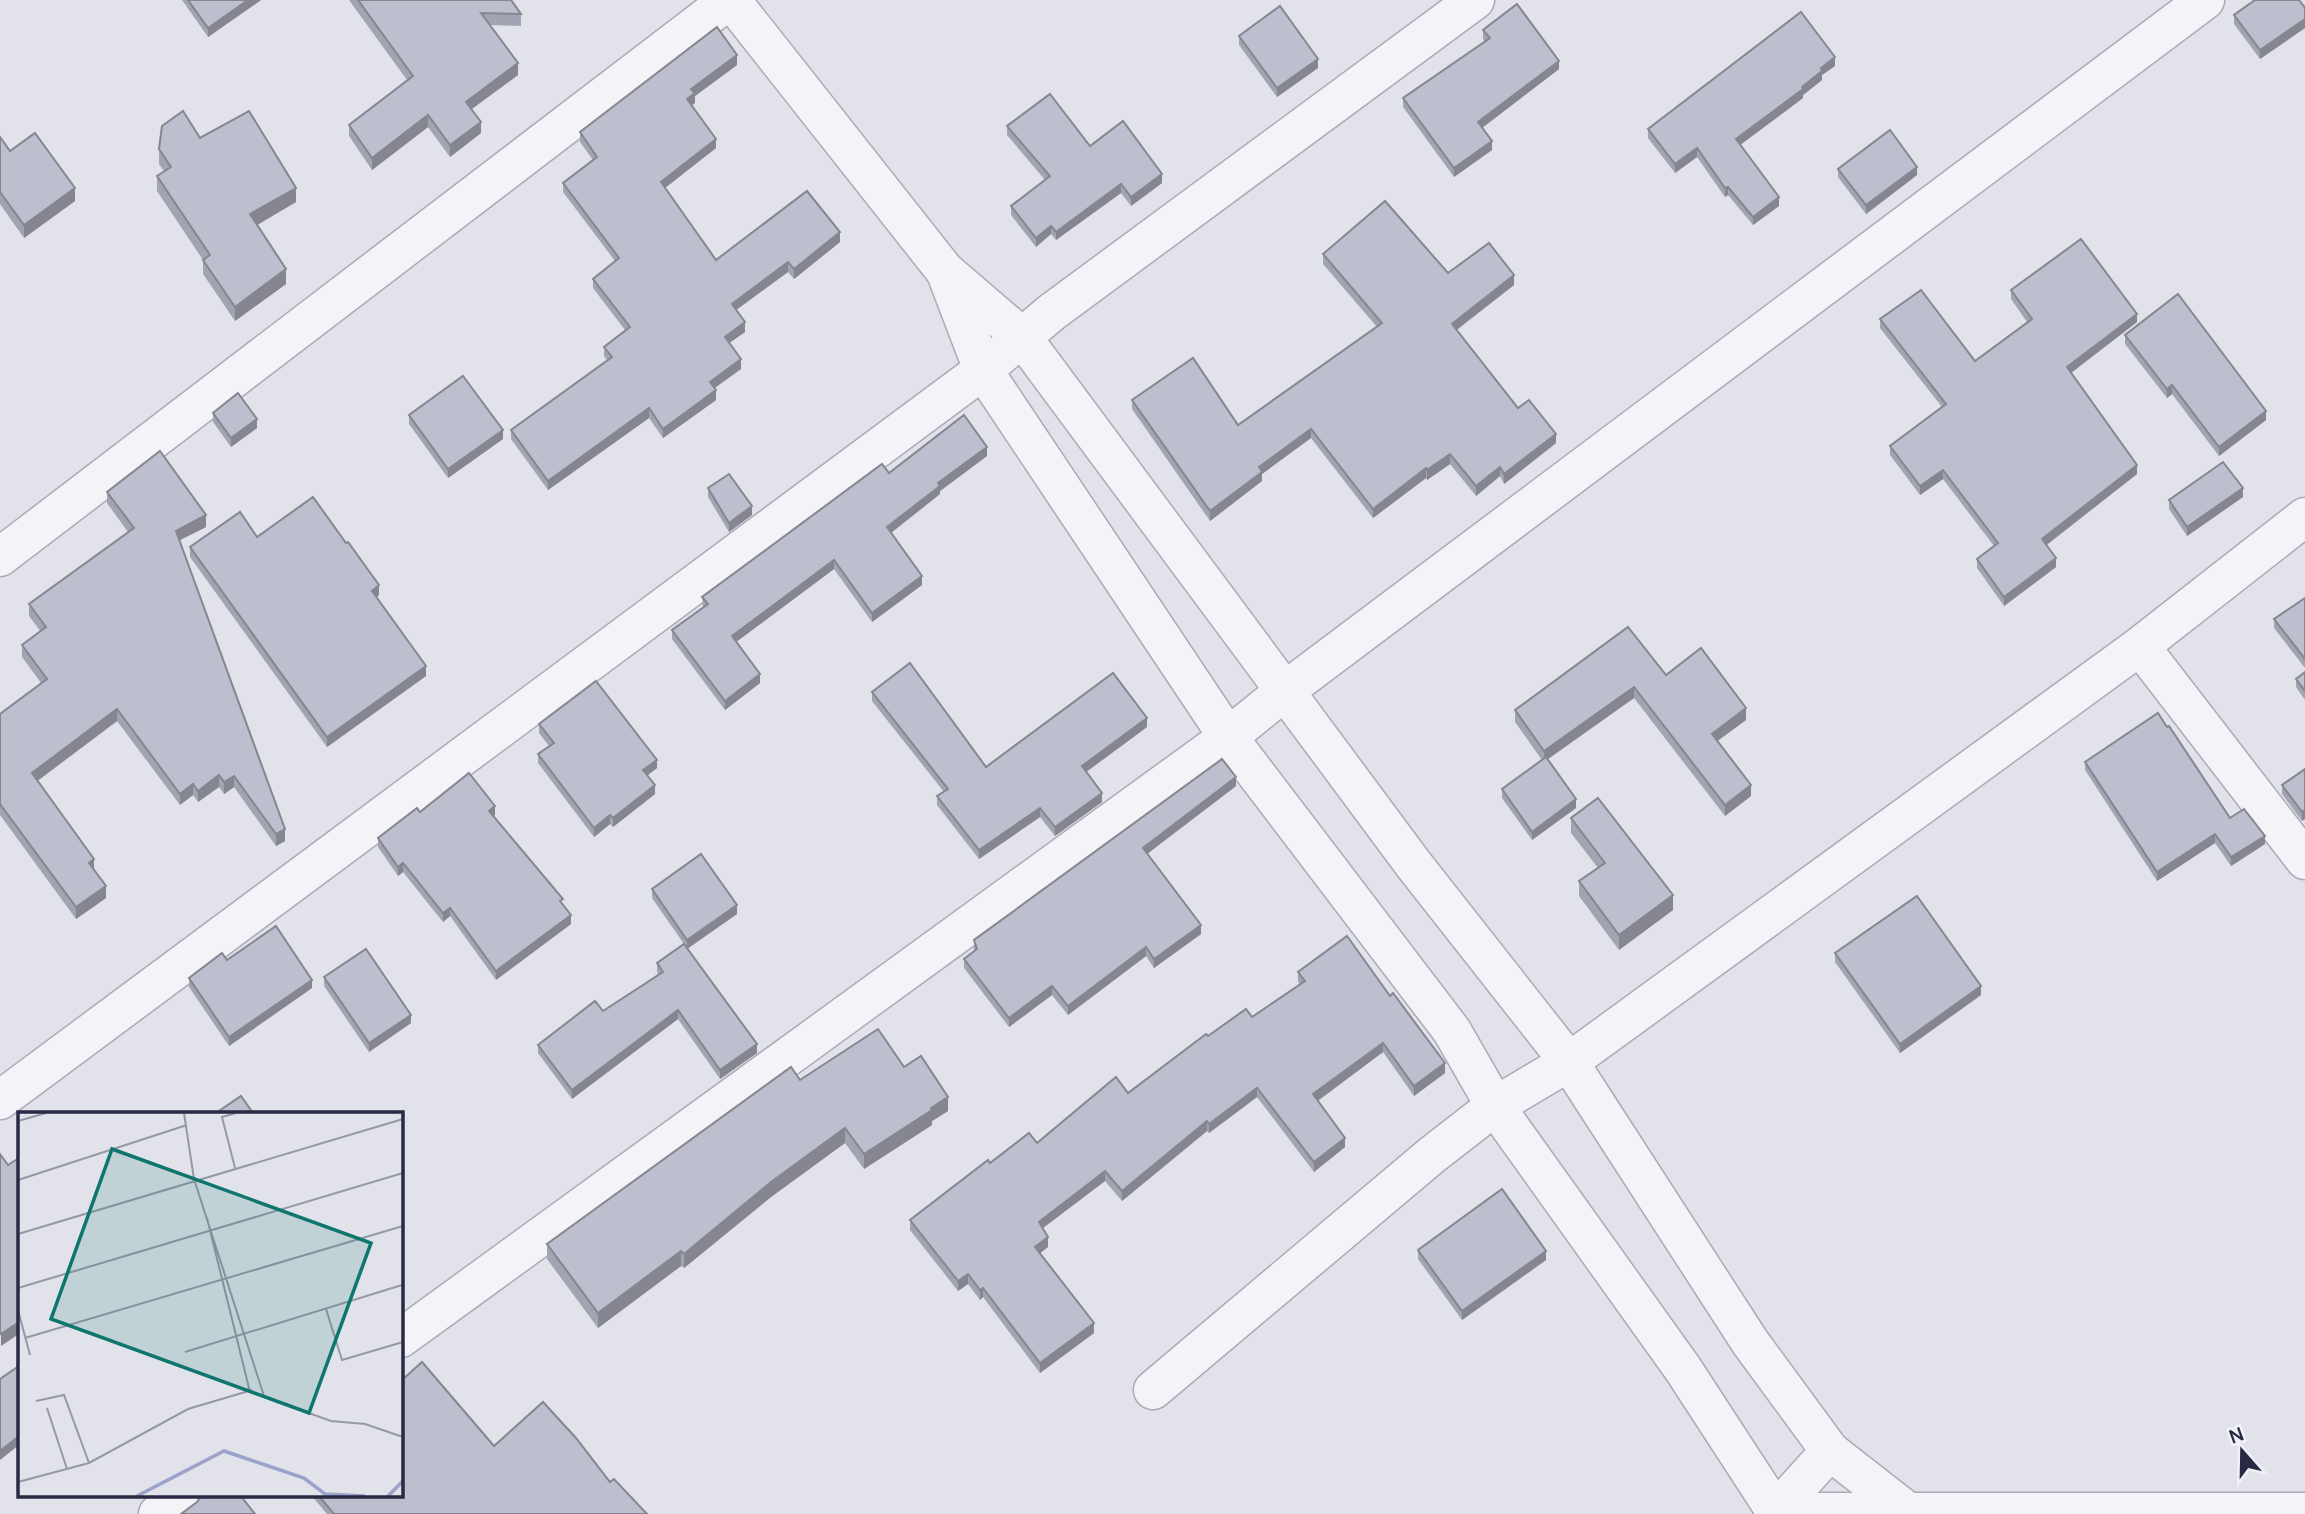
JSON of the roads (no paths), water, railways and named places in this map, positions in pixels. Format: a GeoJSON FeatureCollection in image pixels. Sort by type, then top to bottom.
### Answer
{"type":"FeatureCollection","features":[{"type":"Feature","properties":{"kind":"street"},"geometry":{"type":"LineString","coordinates":[[0,557],[730,0],[945,271],[1022,337],[1414,865],[1569,1062],[1750,1342],[1830,1451],[1908,1512]]}},
{"type":"Feature","properties":{"kind":"street"},"geometry":{"type":"LineString","coordinates":[[0,1100],[983,370],[1074,296],[1475,0]]}},
{"type":"Feature","properties":{"kind":"street"},"geometry":{"type":"LineString","coordinates":[[402,1337],[1228,737],[1286,690],[2205,0]]}},
{"type":"Feature","properties":{"kind":"street"},"geometry":{"type":"LineString","coordinates":[[945,271],[983,370],[1228,737],[1452,1031],[1495,1106],[1683,1369],[1775,1513]]}},
{"type":"Feature","properties":{"kind":"street"},"geometry":{"type":"LineString","coordinates":[[1153,1390],[1432,1155],[1495,1106],[1569,1062],[2140,646],[2305,517]]}},
{"type":"Feature","properties":{"kind":"street"},"geometry":{"type":"LineString","coordinates":[[2140,646],[2305,860]]}},
{"type":"Feature","properties":{"kind":"street"},"geometry":{"type":"LineString","coordinates":[[1775,1513],[1830,1451]]}},
{"type":"Feature","properties":{"kind":"street"},"geometry":{"type":"LineString","coordinates":[[158,1514],[183,1496]]}},
{"type":"Feature","properties":{"kind":"street"},"geometry":{"type":"LineString","coordinates":[[1775,1513],[2305,1512]]}}]}
